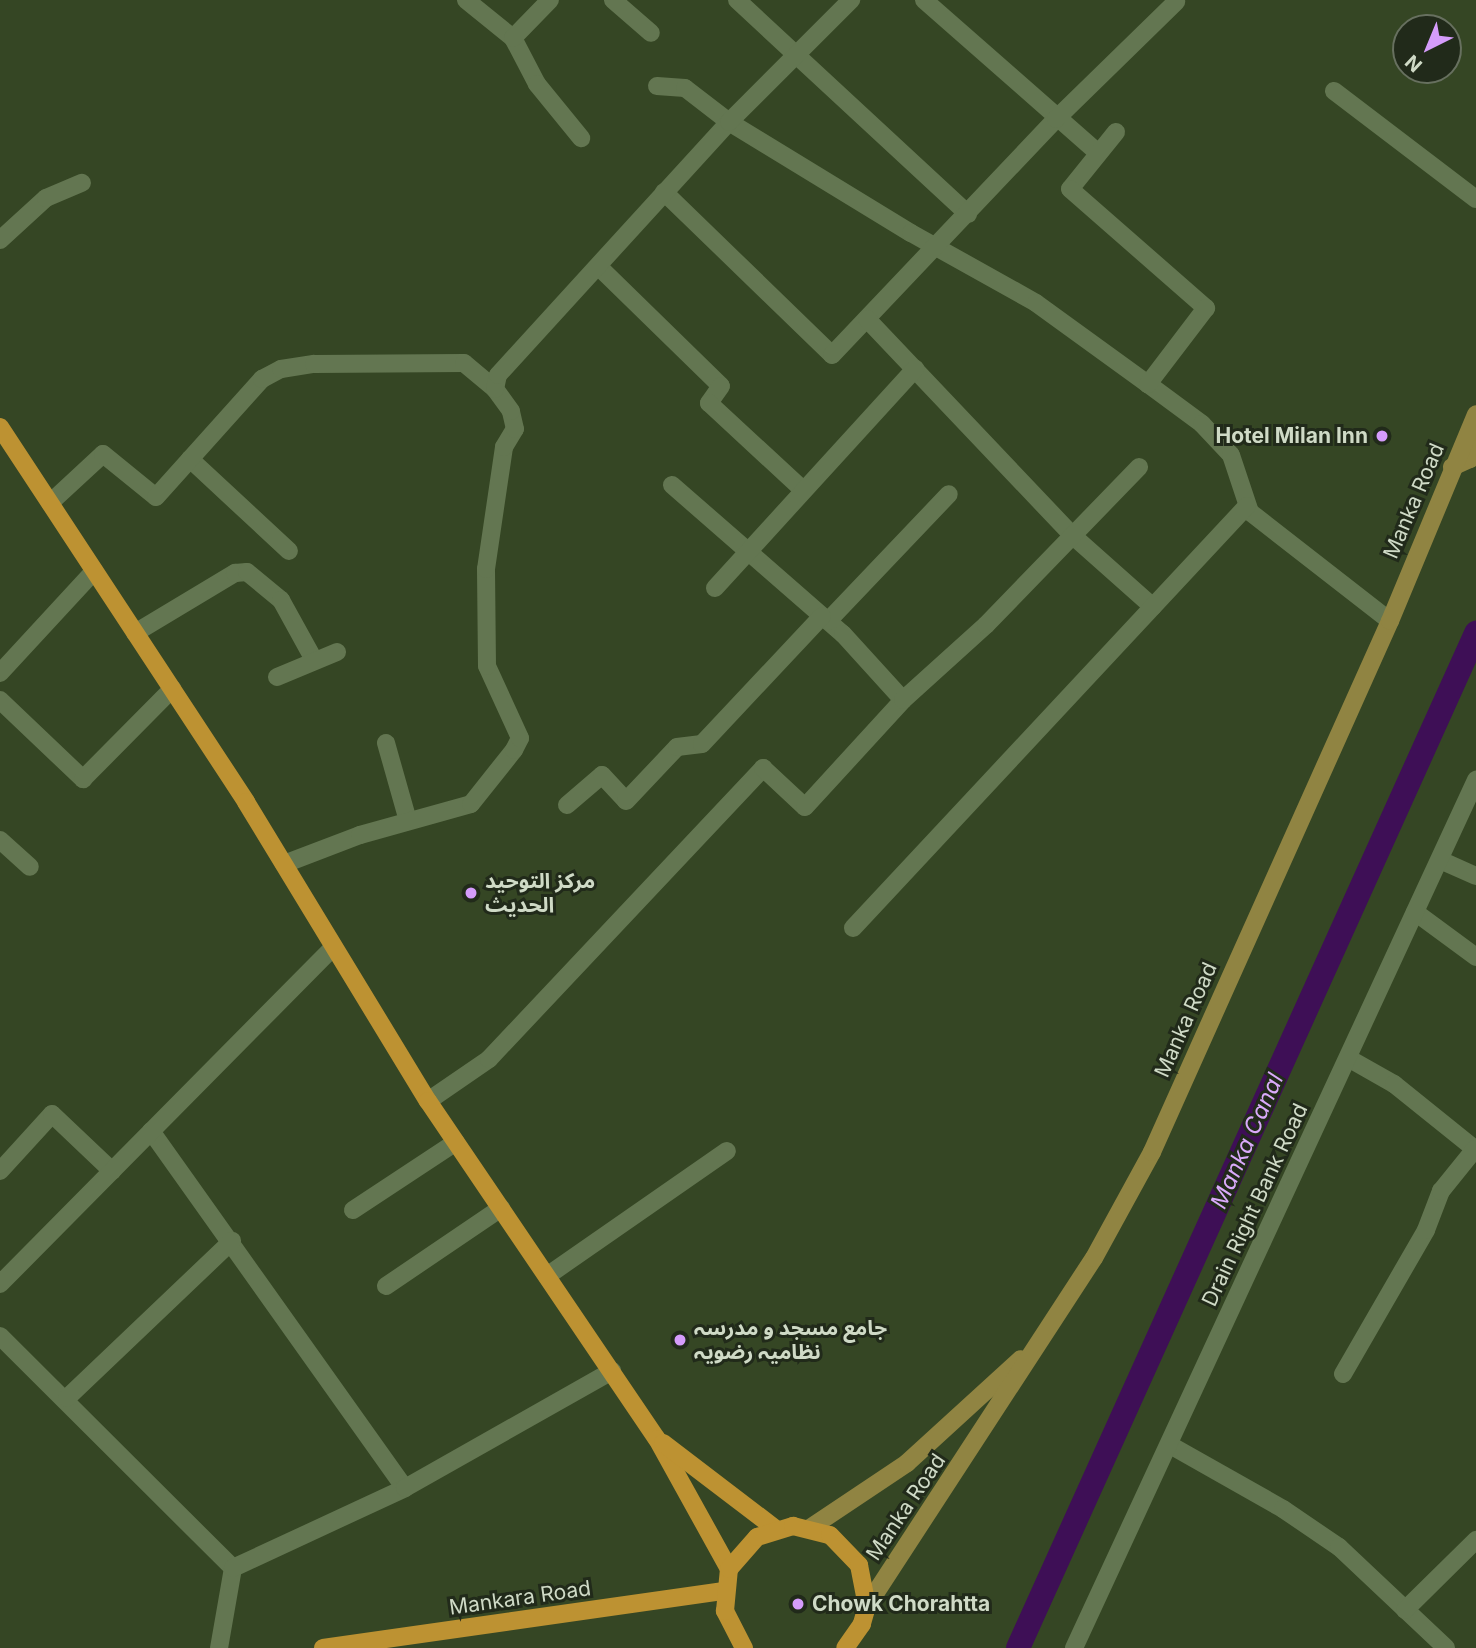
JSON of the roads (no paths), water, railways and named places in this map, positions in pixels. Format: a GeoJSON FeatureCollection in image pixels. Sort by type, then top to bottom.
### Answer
{"type":"FeatureCollection","features":[{"type":"Feature","properties":{"kind":"main road","name":"Manka Road"},"geometry":{"type":"LineString","coordinates":[[867,1606],[1094,1258],[1152,1152],[1390,621],[1476,414]]}},
{"type":"Feature","properties":{"kind":"main road"},"geometry":{"type":"LineString","coordinates":[[0,427],[284,864],[428,1101],[657,1439],[730,1569]]}},
{"type":"Feature","properties":{"kind":"main road"},"geometry":{"type":"LineString","coordinates":[[1452,467],[1470,459],[1476,446]]}},
{"type":"Feature","properties":{"kind":"main road"},"geometry":{"type":"LineString","coordinates":[[810,1528],[907,1463],[1043,1337]]}},
{"type":"Feature","properties":{"kind":"main road"},"geometry":{"type":"LineString","coordinates":[[657,1439],[776,1529]]}},
{"type":"Feature","properties":{"kind":"main road"},"geometry":{"type":"LineString","coordinates":[[744,1648],[731,1630],[724,1591],[730,1569],[740,1551],[776,1529],[810,1528],[846,1548],[866,1585],[867,1606],[851,1645]]}},
{"type":"Feature","properties":{"kind":"main road","name":"Mankara Road"},"geometry":{"type":"LineString","coordinates":[[324,1648],[355,1647],[724,1591]]}},
{"type":"Feature","properties":{"kind":"street"},"geometry":{"type":"LineString","coordinates":[[467,0],[513,38],[537,84],[581,138]]}},
{"type":"Feature","properties":{"kind":"street"},"geometry":{"type":"LineString","coordinates":[[513,38],[550,0]]}},
{"type":"Feature","properties":{"kind":"street"},"geometry":{"type":"LineString","coordinates":[[613,0],[651,33]]}},
{"type":"Feature","properties":{"kind":"street"},"geometry":{"type":"LineString","coordinates":[[737,0],[968,214]]}},
{"type":"Feature","properties":{"kind":"street"},"geometry":{"type":"LineString","coordinates":[[495,389],[498,375],[599,267],[664,192],[729,122],[797,57],[851,0]]}},
{"type":"Feature","properties":{"kind":"street"},"geometry":{"type":"LineString","coordinates":[[924,0],[1056,119],[1098,153]]}},
{"type":"Feature","properties":{"kind":"street"},"geometry":{"type":"LineString","coordinates":[[664,192],[832,355],[937,248],[1056,119],[1176,2]]}},
{"type":"Feature","properties":{"kind":"street"},"geometry":{"type":"LineString","coordinates":[[657,86],[685,88],[729,122],[937,248],[1037,303],[1148,384],[1202,424],[1231,455],[1247,506],[1390,621]]}},
{"type":"Feature","properties":{"kind":"street"},"geometry":{"type":"LineString","coordinates":[[1334,91],[1476,199]]}},
{"type":"Feature","properties":{"kind":"street"},"geometry":{"type":"LineString","coordinates":[[1116,132],[1070,189],[1206,308],[1148,384]]}},
{"type":"Feature","properties":{"kind":"street"},"geometry":{"type":"LineString","coordinates":[[0,240],[46,198],[82,183]]}},
{"type":"Feature","properties":{"kind":"street"},"geometry":{"type":"LineString","coordinates":[[599,267],[721,386],[709,403],[803,490]]}},
{"type":"Feature","properties":{"kind":"street"},"geometry":{"type":"LineString","coordinates":[[867,319],[1072,534],[1153,607]]}},
{"type":"Feature","properties":{"kind":"street"},"geometry":{"type":"LineString","coordinates":[[50,503],[103,454],[156,497],[262,379],[281,369],[314,364],[464,363],[495,389],[511,411],[515,429],[504,447],[486,569],[487,666],[520,738],[471,804],[408,821],[284,864]]}},
{"type":"Feature","properties":{"kind":"street"},"geometry":{"type":"LineString","coordinates":[[715,588],[915,369]]}},
{"type":"Feature","properties":{"kind":"street"},"geometry":{"type":"LineString","coordinates":[[190,459],[289,551]]}},
{"type":"Feature","properties":{"kind":"street"},"geometry":{"type":"LineString","coordinates":[[428,1101],[489,1059],[763,768],[805,807],[903,700],[986,625],[1139,467]]}},
{"type":"Feature","properties":{"kind":"street"},"geometry":{"type":"LineString","coordinates":[[672,485],[825,619],[903,700]]}},
{"type":"Feature","properties":{"kind":"street"},"geometry":{"type":"LineString","coordinates":[[568,805],[602,775],[626,802],[677,747],[702,744],[949,494]]}},
{"type":"Feature","properties":{"kind":"street"},"geometry":{"type":"LineString","coordinates":[[853,928],[1247,506]]}},
{"type":"Feature","properties":{"kind":"street"},"geometry":{"type":"LineString","coordinates":[[0,673],[94,571]]}},
{"type":"Feature","properties":{"kind":"street"},"geometry":{"type":"LineString","coordinates":[[135,634],[235,573],[247,572],[281,600],[313,658]]}},
{"type":"Feature","properties":{"kind":"street"},"geometry":{"type":"LineString","coordinates":[[277,677],[313,658],[337,652]]}},
{"type":"Feature","properties":{"kind":"street"},"geometry":{"type":"LineString","coordinates":[[0,700],[83,779],[172,690]]}},
{"type":"Feature","properties":{"kind":"street"},"geometry":{"type":"LineString","coordinates":[[386,743],[408,821]]}},
{"type":"Feature","properties":{"kind":"street","name":"Drain Right Bank Road"},"geometry":{"type":"LineString","coordinates":[[1074,1648],[1170,1446],[1476,780]]}},
{"type":"Feature","properties":{"kind":"street"},"geometry":{"type":"LineString","coordinates":[[0,840],[30,867]]}},
{"type":"Feature","properties":{"kind":"street"},"geometry":{"type":"LineString","coordinates":[[1440,860],[1476,876]]}},
{"type":"Feature","properties":{"kind":"street"},"geometry":{"type":"LineString","coordinates":[[1415,912],[1476,957]]}},
{"type":"Feature","properties":{"kind":"street"},"geometry":{"type":"LineString","coordinates":[[0,1284],[332,947]]}},
{"type":"Feature","properties":{"kind":"street"},"geometry":{"type":"LineString","coordinates":[[1343,1374],[1426,1230],[1441,1191],[1475,1149],[1394,1084],[1348,1058]]}},
{"type":"Feature","properties":{"kind":"street"},"geometry":{"type":"LineString","coordinates":[[0,1171],[52,1114],[112,1171]]}},
{"type":"Feature","properties":{"kind":"street"},"geometry":{"type":"LineString","coordinates":[[151,1131],[232,1241],[405,1488]]}},
{"type":"Feature","properties":{"kind":"street"},"geometry":{"type":"LineString","coordinates":[[353,1210],[456,1142]]}},
{"type":"Feature","properties":{"kind":"street"},"geometry":{"type":"LineString","coordinates":[[547,1276],[727,1151]]}},
{"type":"Feature","properties":{"kind":"street"},"geometry":{"type":"LineString","coordinates":[[386,1286],[501,1208]]}},
{"type":"Feature","properties":{"kind":"street"},"geometry":{"type":"LineString","coordinates":[[67,1398],[232,1241]]}},
{"type":"Feature","properties":{"kind":"street"},"geometry":{"type":"LineString","coordinates":[[0,1336],[67,1398],[233,1568]]}},
{"type":"Feature","properties":{"kind":"street"},"geometry":{"type":"LineString","coordinates":[[233,1568],[405,1488],[612,1371]]}},
{"type":"Feature","properties":{"kind":"street"},"geometry":{"type":"LineString","coordinates":[[1170,1446],[1283,1509],[1339,1547],[1446,1648]]}},
{"type":"Feature","properties":{"kind":"street"},"geometry":{"type":"LineString","coordinates":[[1405,1610],[1476,1540]]}},
{"type":"Feature","properties":{"kind":"street"},"geometry":{"type":"LineString","coordinates":[[219,1648],[233,1568]]}},
{"type":"Feature","properties":{"kind":"waterway","name":"Manka Canal"},"geometry":{"type":"LineString","coordinates":[[1018,1648],[1476,633]]}},
{"type":"Feature","properties":{"kind":"place","name":"Hotel Milan Inn"},"geometry":{"type":"Point","coordinates":[1382,436]}},
{"type":"Feature","properties":{"kind":"place","name":"مرکز التوحید الحدیث"},"geometry":{"type":"Point","coordinates":[471,893]}},
{"type":"Feature","properties":{"kind":"place","name":"جامع مسجد و مدرسہ نظامیہ رضویہ"},"geometry":{"type":"Point","coordinates":[680,1340]}},
{"type":"Feature","properties":{"kind":"place","name":"Chowk Chorahtta"},"geometry":{"type":"Point","coordinates":[798,1604]}}]}
